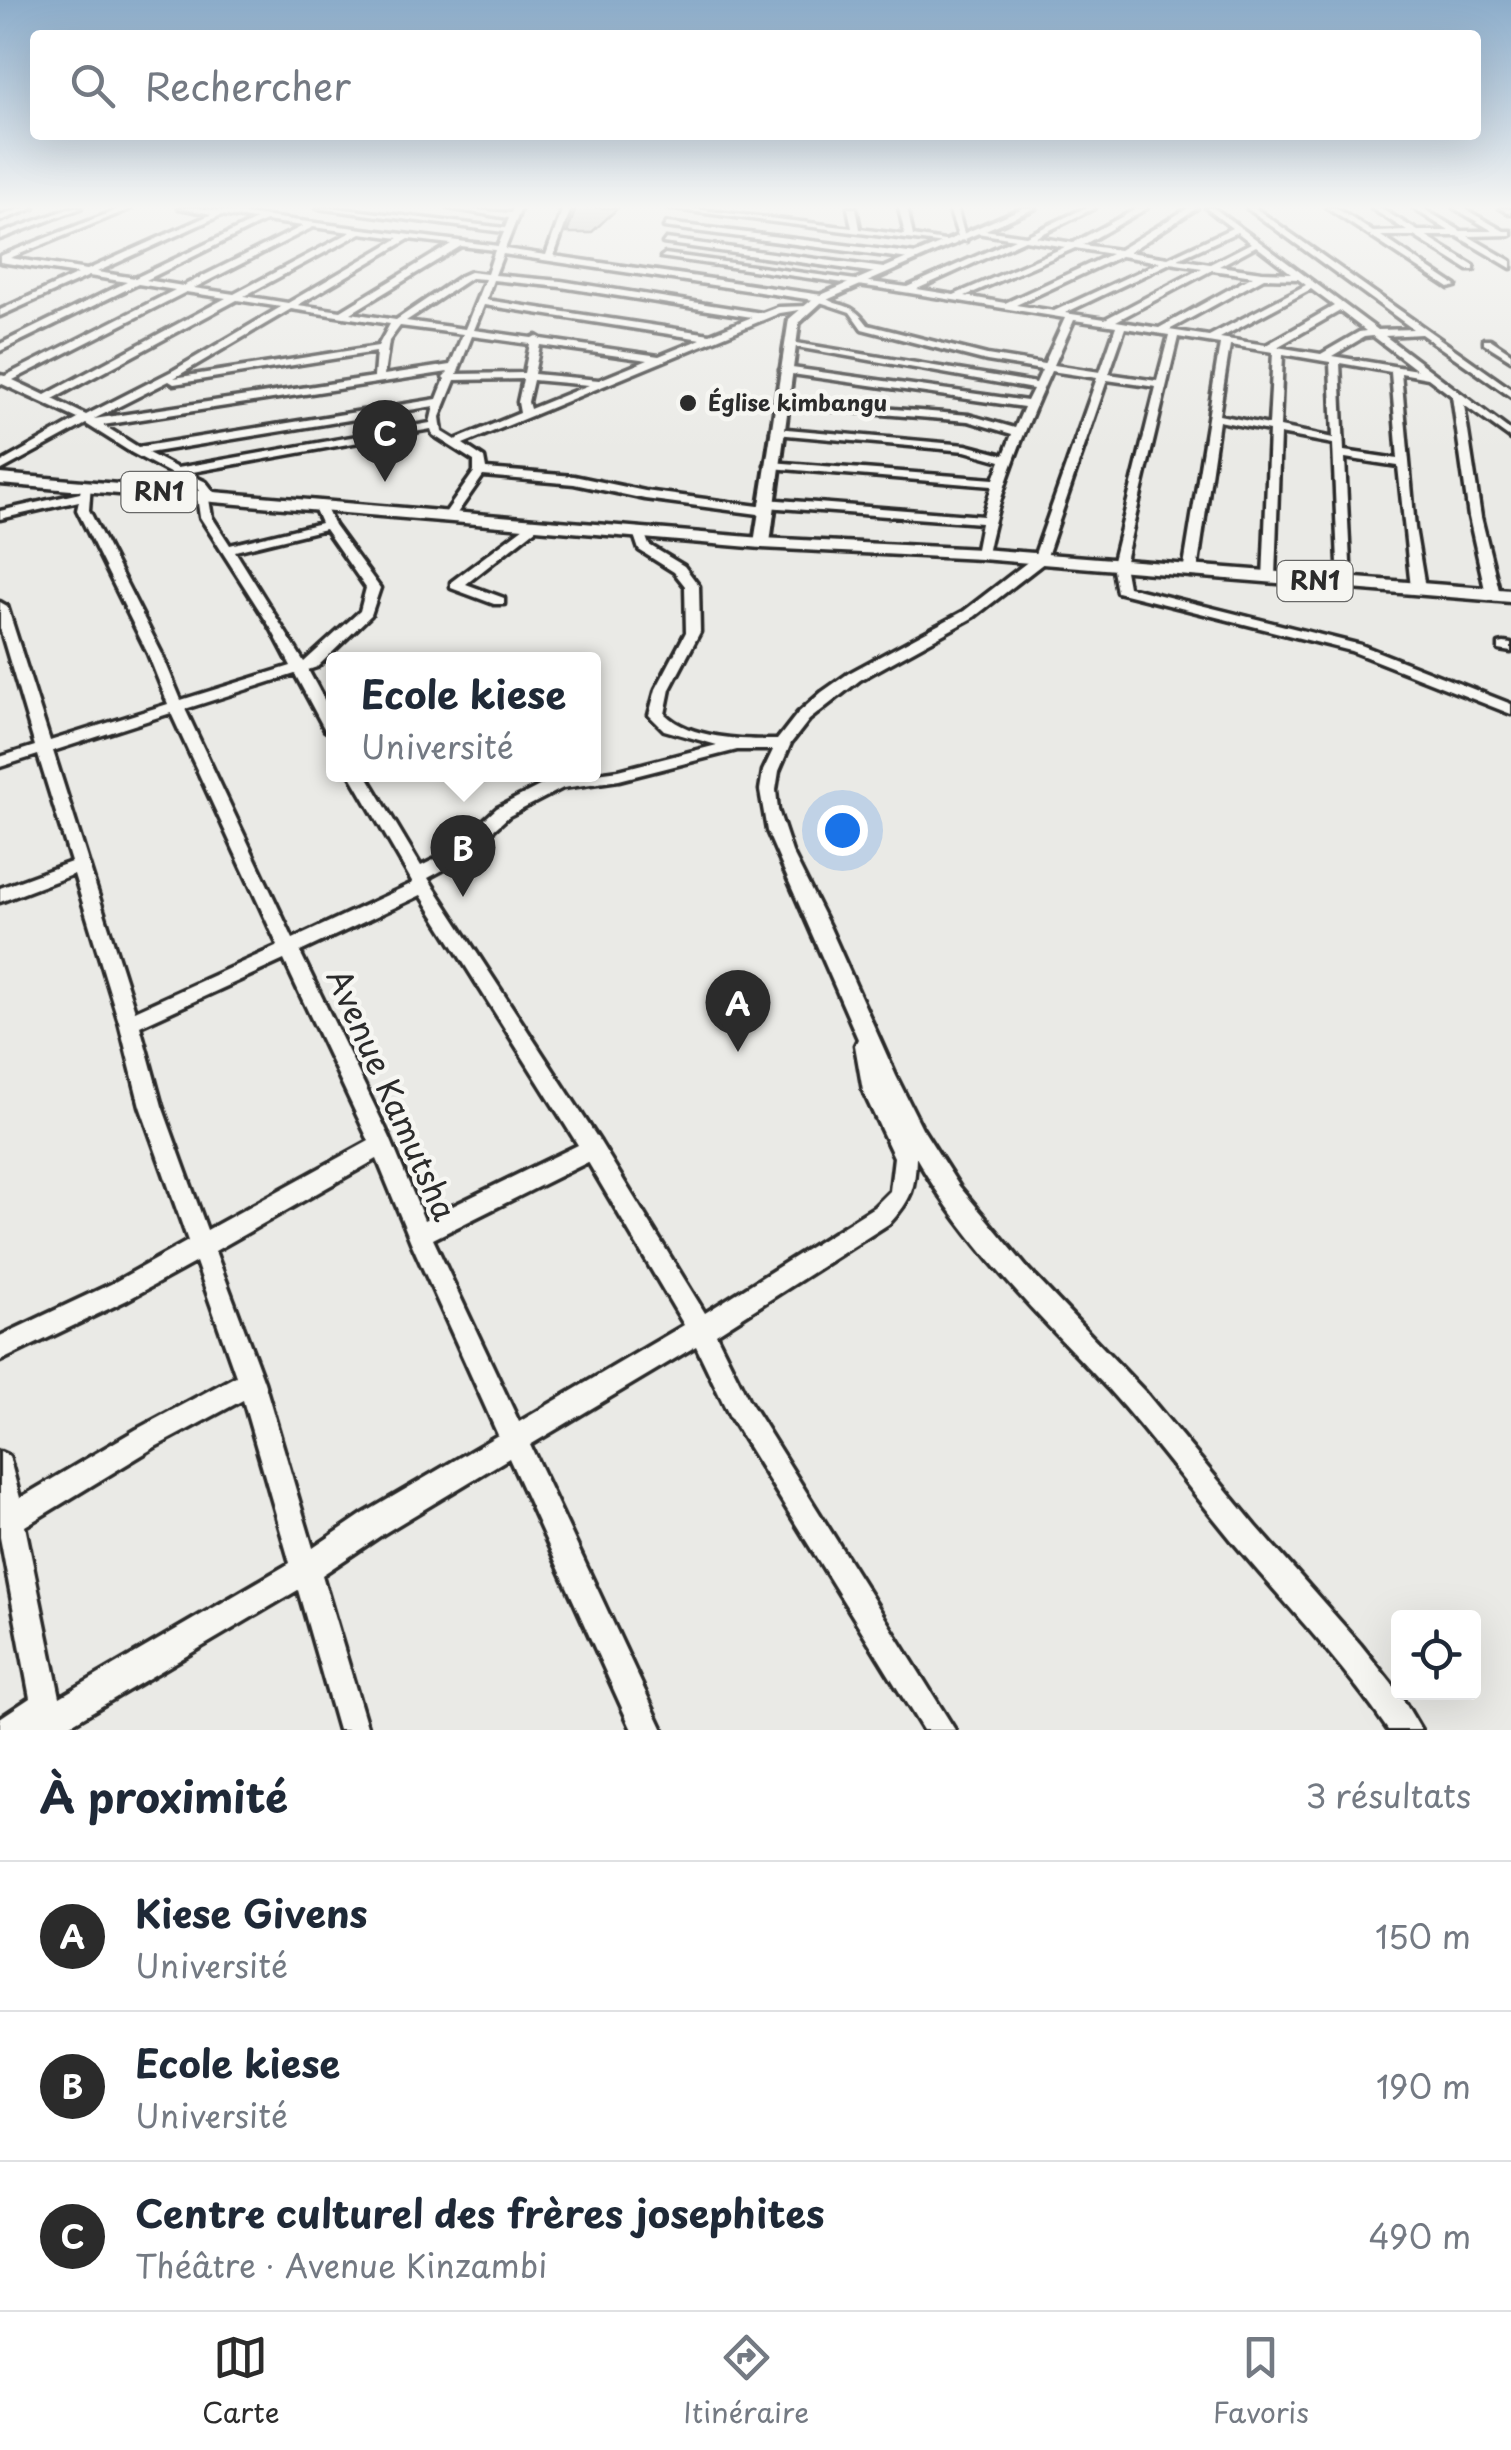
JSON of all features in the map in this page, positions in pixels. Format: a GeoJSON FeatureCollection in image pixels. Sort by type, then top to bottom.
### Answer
{"type":"FeatureCollection","features":[{"type":"Feature","properties":{"kind":"highway","name":"RN1"},"geometry":{"type":"LineString","coordinates":[[0,480],[85,491],[207,496],[762,542],[981,554],[1502,595]]}},
{"type":"Feature","properties":{"kind":"main road"},"geometry":{"type":"LineString","coordinates":[[762,542],[793,322],[816,302],[842,289]]}},
{"type":"Feature","properties":{"kind":"street"},"geometry":{"type":"LineString","coordinates":[[0,313],[52,289]]}},
{"type":"Feature","properties":{"kind":"street"},"geometry":{"type":"LineString","coordinates":[[0,348],[123,289]]}},
{"type":"Feature","properties":{"kind":"street"},"geometry":{"type":"LineString","coordinates":[[4,383],[188,289],[662,359]]}},
{"type":"Feature","properties":{"kind":"street"},"geometry":{"type":"LineString","coordinates":[[44,400],[254,289]]}},
{"type":"Feature","properties":{"kind":"street"},"geometry":{"type":"LineString","coordinates":[[0,468],[29,448],[90,422],[319,289]]}},
{"type":"Feature","properties":{"kind":"street"},"geometry":{"type":"LineString","coordinates":[[343,314],[385,289]]}},
{"type":"Feature","properties":{"kind":"street"},"geometry":{"type":"LineString","coordinates":[[379,376],[381,348],[392,328],[446,289]]}},
{"type":"Feature","properties":{"kind":"street"},"geometry":{"type":"LineString","coordinates":[[449,516],[480,472],[477,455],[437,433],[435,425],[439,402],[486,289]]}},
{"type":"Feature","properties":{"kind":"street"},"geometry":{"type":"LineString","coordinates":[[581,289],[762,316]]}},
{"type":"Feature","properties":{"kind":"street"},"geometry":{"type":"LineString","coordinates":[[742,289],[853,310],[865,327],[1048,370],[1161,385]]}},
{"type":"Feature","properties":{"kind":"street"},"geometry":{"type":"LineString","coordinates":[[898,289],[1430,375]]}},
{"type":"Feature","properties":{"kind":"street"},"geometry":{"type":"LineString","coordinates":[[954,298],[975,289]]}},
{"type":"Feature","properties":{"kind":"street"},"geometry":{"type":"LineString","coordinates":[[1004,307],[1043,289]]}},
{"type":"Feature","properties":{"kind":"street"},"geometry":{"type":"LineString","coordinates":[[1054,314],[1107,289]]}},
{"type":"Feature","properties":{"kind":"street"},"geometry":{"type":"LineString","coordinates":[[1177,289],[1114,324],[1101,378],[1040,559],[1028,564],[1021,575],[973,612],[839,688],[814,709],[782,745],[770,774],[768,794],[780,846],[819,923],[864,1031],[932,1164],[1022,1282],[1123,1387],[1364,1672],[1406,1730]]}},
{"type":"Feature","properties":{"kind":"street"},"geometry":{"type":"LineString","coordinates":[[1158,332],[1238,289]]}},
{"type":"Feature","properties":{"kind":"street"},"geometry":{"type":"LineString","coordinates":[[1209,340],[1305,289]]}},
{"type":"Feature","properties":{"kind":"street"},"geometry":{"type":"LineString","coordinates":[[1317,289],[1511,436]]}},
{"type":"Feature","properties":{"kind":"street"},"geometry":{"type":"LineString","coordinates":[[1365,289],[1511,394]]}},
{"type":"Feature","properties":{"kind":"street"},"geometry":{"type":"LineString","coordinates":[[482,302],[710,337]]}},
{"type":"Feature","properties":{"kind":"street"},"geometry":{"type":"LineString","coordinates":[[454,444],[762,316],[816,302]]}},
{"type":"Feature","properties":{"kind":"street"},"geometry":{"type":"LineString","coordinates":[[1271,351],[1340,306]]}},
{"type":"Feature","properties":{"kind":"street"},"geometry":{"type":"LineString","coordinates":[[981,554],[986,520],[1006,459],[1070,317]]}},
{"type":"Feature","properties":{"kind":"street"},"geometry":{"type":"LineString","coordinates":[[1320,359],[1362,334],[1423,330]]}},
{"type":"Feature","properties":{"kind":"street"},"geometry":{"type":"LineString","coordinates":[[1174,334],[1118,565],[1120,586],[1126,592],[1356,648],[1511,710]]}},
{"type":"Feature","properties":{"kind":"street"},"geometry":{"type":"LineString","coordinates":[[526,414],[523,402],[536,339]]}},
{"type":"Feature","properties":{"kind":"street"},"geometry":{"type":"LineString","coordinates":[[1487,341],[1511,357]]}},
{"type":"Feature","properties":{"kind":"street"},"geometry":{"type":"LineString","coordinates":[[1190,572],[1226,344]]}},
{"type":"Feature","properties":{"kind":"street"},"geometry":{"type":"LineString","coordinates":[[790,345],[1041,387]]}},
{"type":"Feature","properties":{"kind":"street"},"geometry":{"type":"LineString","coordinates":[[150,385],[381,348]]}},
{"type":"Feature","properties":{"kind":"street"},"geometry":{"type":"LineString","coordinates":[[1268,577],[1276,430],[1271,351]]}},
{"type":"Feature","properties":{"kind":"street"},"geometry":{"type":"LineString","coordinates":[[1335,362],[1344,584]]}},
{"type":"Feature","properties":{"kind":"street"},"geometry":{"type":"LineString","coordinates":[[786,370],[1032,405]]}},
{"type":"Feature","properties":{"kind":"street"},"geometry":{"type":"LineString","coordinates":[[1396,371],[1418,588]]}},
{"type":"Feature","properties":{"kind":"street"},"geometry":{"type":"LineString","coordinates":[[90,422],[379,376],[450,373],[601,382]]}},
{"type":"Feature","properties":{"kind":"street"},"geometry":{"type":"LineString","coordinates":[[4,383],[90,422],[202,485],[207,496],[206,517],[302,669],[326,716]]}},
{"type":"Feature","properties":{"kind":"street"},"geometry":{"type":"LineString","coordinates":[[1457,396],[1475,517],[1502,595]]}},
{"type":"Feature","properties":{"kind":"street"},"geometry":{"type":"LineString","coordinates":[[136,450],[439,402]]}},
{"type":"Feature","properties":{"kind":"street"},"geometry":{"type":"LineString","coordinates":[[781,403],[970,418],[1019,433]]}},
{"type":"Feature","properties":{"kind":"street"},"geometry":{"type":"LineString","coordinates":[[1213,417],[1405,464]]}},
{"type":"Feature","properties":{"kind":"street"},"geometry":{"type":"LineString","coordinates":[[178,471],[435,425]]}},
{"type":"Feature","properties":{"kind":"street"},"geometry":{"type":"LineString","coordinates":[[776,431],[966,448],[1006,459]]}},
{"type":"Feature","properties":{"kind":"street"},"geometry":{"type":"LineString","coordinates":[[771,464],[998,483]]}},
{"type":"Feature","properties":{"kind":"street"},"geometry":{"type":"LineString","coordinates":[[480,472],[574,480],[682,501],[986,520]]}},
{"type":"Feature","properties":{"kind":"street"},"geometry":{"type":"LineString","coordinates":[[0,515],[85,491]]}},
{"type":"Feature","properties":{"kind":"street","name":"Avenue Kamutsha"},"geometry":{"type":"LineString","coordinates":[[85,491],[83,510],[102,552],[154,654],[382,1145],[419,1234],[648,1730]]}},
{"type":"Feature","properties":{"kind":"street"},"geometry":{"type":"LineString","coordinates":[[0,762],[312,664],[366,612],[373,588],[328,526],[319,505]]}},
{"type":"Feature","properties":{"kind":"street"},"geometry":{"type":"LineString","coordinates":[[499,601],[456,586],[536,524]]}},
{"type":"Feature","properties":{"kind":"street"},"geometry":{"type":"LineString","coordinates":[[229,549],[328,526]]}},
{"type":"Feature","properties":{"kind":"street"},"geometry":{"type":"LineString","coordinates":[[639,532],[643,547],[678,568],[692,586],[693,632],[664,689],[657,715],[669,726],[737,745]]}},
{"type":"Feature","properties":{"kind":"street"},"geometry":{"type":"LineString","coordinates":[[0,606],[5,638],[45,749],[130,1022],[150,1106],[251,1382],[354,1730]]}},
{"type":"Feature","properties":{"kind":"street"},"geometry":{"type":"LineString","coordinates":[[601,777],[737,745],[782,745]]}},
{"type":"Feature","properties":{"kind":"street"},"geometry":{"type":"LineString","coordinates":[[363,782],[592,1149],[700,1328],[739,1408],[940,1730]]}},
{"type":"Feature","properties":{"kind":"street"},"geometry":{"type":"LineString","coordinates":[[130,1022],[214,986],[422,880],[504,812],[566,782]]}},
{"type":"Feature","properties":{"kind":"street"},"geometry":{"type":"LineString","coordinates":[[0,895],[80,866]]}},
{"type":"Feature","properties":{"kind":"street"},"geometry":{"type":"LineString","coordinates":[[10,1730],[49,1718],[306,1569],[514,1437],[882,1215],[898,1197],[904,1182],[905,1157],[873,1091],[864,1031]]}},
{"type":"Feature","properties":{"kind":"street"},"geometry":{"type":"LineString","coordinates":[[0,1349],[119,1292],[382,1145]]}},
{"type":"Feature","properties":{"kind":"street"},"geometry":{"type":"LineString","coordinates":[[419,1234],[592,1149]]}},
{"type":"Feature","properties":{"kind":"street"},"geometry":{"type":"LineString","coordinates":[[6,1531],[251,1382]]}},
{"type":"Feature","properties":{"kind":"street"},"geometry":{"type":"LineString","coordinates":[[0,1465],[6,1531],[49,1718]]}},
{"type":"Feature","properties":{"kind":"place","name":"Église kimbangu"},"geometry":{"type":"Point","coordinates":[688,403]}},
{"type":"Feature","properties":{"kind":"place","name":"Centre culturel des frères josephites"},"geometry":{"type":"Point","coordinates":[385,482]}},
{"type":"Feature","properties":{"kind":"place","name":"Ecole kiese"},"geometry":{"type":"Point","coordinates":[463,897]}},
{"type":"Feature","properties":{"kind":"place","name":"Kiese Givens"},"geometry":{"type":"Point","coordinates":[738,1052]}}]}
